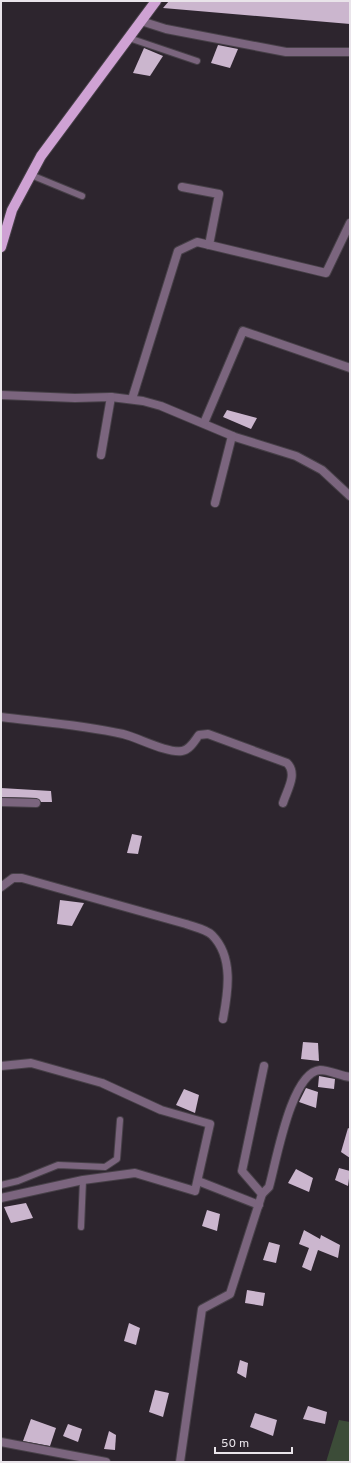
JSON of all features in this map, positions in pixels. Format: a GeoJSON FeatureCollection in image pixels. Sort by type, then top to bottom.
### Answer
{"type":"FeatureCollection","features":[{"type":"Feature","properties":{"kind":"main road"},"geometry":{"type":"LineString","coordinates":[[1,247],[12,210],[41,156],[156,1]]}},
{"type":"Feature","properties":{"kind":"street"},"geometry":{"type":"LineString","coordinates":[[141,21],[166,30],[286,52],[350,52]]}},
{"type":"Feature","properties":{"kind":"street"},"geometry":{"type":"LineString","coordinates":[[182,187],[219,194],[209,245]]}},
{"type":"Feature","properties":{"kind":"street"},"geometry":{"type":"LineString","coordinates":[[132,400],[178,251],[198,242],[326,272],[350,223]]}},
{"type":"Feature","properties":{"kind":"street"},"geometry":{"type":"LineString","coordinates":[[204,423],[243,331],[350,368]]}},
{"type":"Feature","properties":{"kind":"street"},"geometry":{"type":"LineString","coordinates":[[1,396],[75,398],[111,397],[161,406],[232,436],[296,456],[322,470],[350,496]]}},
{"type":"Feature","properties":{"kind":"street"},"geometry":{"type":"LineString","coordinates":[[100,455],[111,397]]}},
{"type":"Feature","properties":{"kind":"street"},"geometry":{"type":"LineString","coordinates":[[215,503],[232,436]]}},
{"type":"Feature","properties":{"kind":"street"},"geometry":{"type":"LineString","coordinates":[[1,717],[85,726],[125,735],[162,747],[182,751],[190,748],[199,734],[208,734],[287,763],[292,768],[293,773],[283,803]]}},
{"type":"Feature","properties":{"kind":"street"},"geometry":{"type":"LineString","coordinates":[[1,802],[36,803]]}},
{"type":"Feature","properties":{"kind":"street"},"geometry":{"type":"LineString","coordinates":[[1,887],[13,878],[22,878],[186,924],[211,935],[226,958],[229,990],[224,1019]]}},
{"type":"Feature","properties":{"kind":"street"},"geometry":{"type":"LineString","coordinates":[[1,1066],[31,1062],[102,1083],[162,1110],[210,1124],[196,1191],[135,1173],[83,1180],[1,1198]]}},
{"type":"Feature","properties":{"kind":"street"},"geometry":{"type":"LineString","coordinates":[[262,1194],[242,1171],[264,1066]]}},
{"type":"Feature","properties":{"kind":"street"},"geometry":{"type":"LineString","coordinates":[[180,1462],[202,1309],[230,1294],[262,1194],[270,1187],[287,1120],[300,1086],[308,1075],[320,1070],[350,1077]]}},
{"type":"Feature","properties":{"kind":"street"},"geometry":{"type":"LineString","coordinates":[[198,1180],[259,1205]]}},
{"type":"Feature","properties":{"kind":"street"},"geometry":{"type":"LineString","coordinates":[[1,1442],[106,1462]]}},
{"type":"Feature","properties":{"kind":"lane"},"geometry":{"type":"LineString","coordinates":[[129,38],[197,61]]}},
{"type":"Feature","properties":{"kind":"lane"},"geometry":{"type":"LineString","coordinates":[[31,175],[82,196]]}},
{"type":"Feature","properties":{"kind":"lane"},"geometry":{"type":"LineString","coordinates":[[1,1185],[18,1182],[58,1165],[104,1166],[117,1159],[120,1120]]}},
{"type":"Feature","properties":{"kind":"lane"},"geometry":{"type":"LineString","coordinates":[[81,1227],[83,1180]]}},
{"type":"Feature","properties":{"kind":"green space"},"geometry":{"type":"Polygon","coordinates":[[[339,1420],[350,1422],[350,1462],[326,1462],[339,1420]]]}},
{"type":"Feature","properties":{"kind":"building"},"geometry":{"type":"Polygon","coordinates":[[[169,1],[350,1],[350,24],[163,8],[169,1]]]}},
{"type":"Feature","properties":{"kind":"building"},"geometry":{"type":"Polygon","coordinates":[[[218,45],[238,49],[230,68],[211,63],[218,45]]]}},
{"type":"Feature","properties":{"kind":"building"},"geometry":{"type":"Polygon","coordinates":[[[144,48],[163,56],[150,76],[133,73],[144,48]]]}},
{"type":"Feature","properties":{"kind":"building"},"geometry":{"type":"Polygon","coordinates":[[[227,410],[257,418],[251,429],[223,417],[227,410]]]}},
{"type":"Feature","properties":{"kind":"building"},"geometry":{"type":"Polygon","coordinates":[[[1,788],[51,791],[52,802],[41,802],[36,798],[1,797],[1,788]]]}},
{"type":"Feature","properties":{"kind":"building"},"geometry":{"type":"Polygon","coordinates":[[[132,834],[142,836],[138,854],[127,853],[132,834]]]}},
{"type":"Feature","properties":{"kind":"building"},"geometry":{"type":"Polygon","coordinates":[[[60,900],[84,903],[72,926],[57,924],[60,900]]]}},
{"type":"Feature","properties":{"kind":"building"},"geometry":{"type":"Polygon","coordinates":[[[303,1042],[318,1043],[319,1061],[301,1059],[303,1042]]]}},
{"type":"Feature","properties":{"kind":"building"},"geometry":{"type":"Polygon","coordinates":[[[319,1076],[335,1079],[334,1089],[318,1087],[319,1076]]]}},
{"type":"Feature","properties":{"kind":"building"},"geometry":{"type":"Polygon","coordinates":[[[306,1088],[318,1092],[316,1108],[299,1102],[306,1088]]]}},
{"type":"Feature","properties":{"kind":"building"},"geometry":{"type":"Polygon","coordinates":[[[184,1089],[199,1095],[195,1113],[176,1105],[184,1089]]]}},
{"type":"Feature","properties":{"kind":"building"},"geometry":{"type":"Polygon","coordinates":[[[348,1128],[350,1129],[350,1158],[341,1152],[348,1128]]]}},
{"type":"Feature","properties":{"kind":"building"},"geometry":{"type":"Polygon","coordinates":[[[339,1168],[350,1171],[348,1186],[335,1180],[339,1168]]]}},
{"type":"Feature","properties":{"kind":"building"},"geometry":{"type":"Polygon","coordinates":[[[296,1169],[313,1178],[309,1192],[288,1183],[296,1169]]]}},
{"type":"Feature","properties":{"kind":"building"},"geometry":{"type":"Polygon","coordinates":[[[26,1203],[33,1218],[11,1223],[4,1207],[26,1203]]]}},
{"type":"Feature","properties":{"kind":"building"},"geometry":{"type":"Polygon","coordinates":[[[207,1210],[220,1214],[217,1231],[202,1226],[207,1210]]]}},
{"type":"Feature","properties":{"kind":"building"},"geometry":{"type":"Polygon","coordinates":[[[304,1230],[320,1239],[321,1235],[340,1245],[338,1258],[318,1250],[311,1271],[302,1267],[309,1248],[299,1244],[304,1230]]]}},
{"type":"Feature","properties":{"kind":"building"},"geometry":{"type":"Polygon","coordinates":[[[269,1242],[280,1245],[276,1263],[263,1260],[269,1242]]]}},
{"type":"Feature","properties":{"kind":"building"},"geometry":{"type":"Polygon","coordinates":[[[247,1290],[265,1293],[263,1306],[245,1303],[247,1290]]]}},
{"type":"Feature","properties":{"kind":"building"},"geometry":{"type":"Polygon","coordinates":[[[129,1323],[140,1328],[136,1345],[124,1341],[129,1323]]]}},
{"type":"Feature","properties":{"kind":"building"},"geometry":{"type":"Polygon","coordinates":[[[240,1360],[248,1363],[246,1378],[237,1373],[240,1360]]]}},
{"type":"Feature","properties":{"kind":"building"},"geometry":{"type":"Polygon","coordinates":[[[155,1390],[169,1393],[163,1417],[149,1412],[155,1390]]]}},
{"type":"Feature","properties":{"kind":"building"},"geometry":{"type":"Polygon","coordinates":[[[308,1406],[327,1412],[325,1424],[303,1419],[308,1406]]]}},
{"type":"Feature","properties":{"kind":"building"},"geometry":{"type":"Polygon","coordinates":[[[255,1413],[277,1420],[273,1436],[250,1427],[255,1413]]]}},
{"type":"Feature","properties":{"kind":"building"},"geometry":{"type":"Polygon","coordinates":[[[31,1419],[56,1428],[50,1446],[23,1441],[31,1419]]]}},
{"type":"Feature","properties":{"kind":"building"},"geometry":{"type":"Polygon","coordinates":[[[68,1424],[82,1429],[78,1442],[63,1436],[68,1424]]]}},
{"type":"Feature","properties":{"kind":"building"},"geometry":{"type":"Polygon","coordinates":[[[109,1431],[116,1435],[115,1450],[104,1449],[109,1431]]]}}]}
